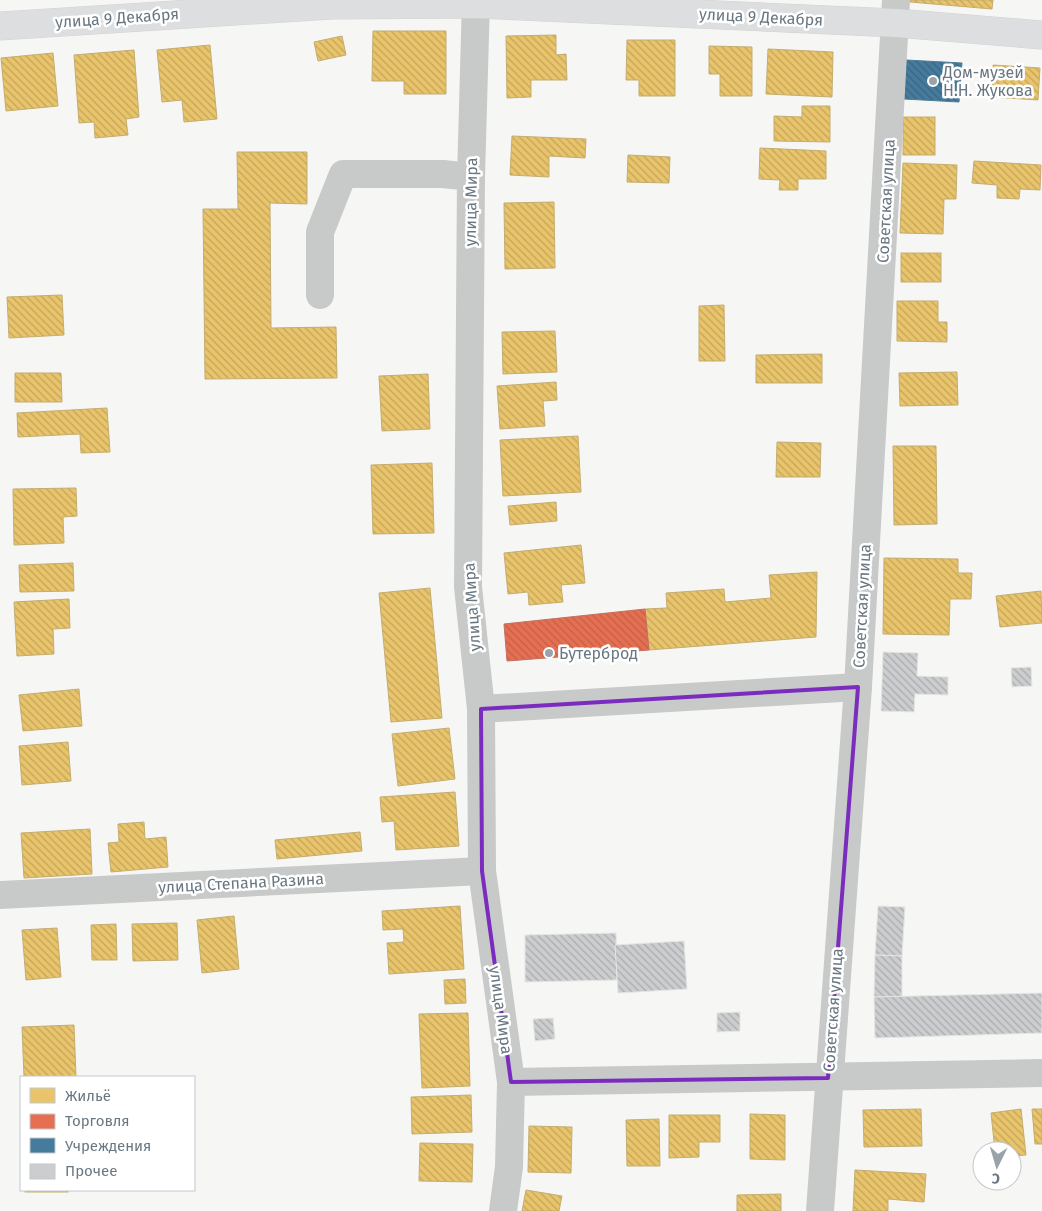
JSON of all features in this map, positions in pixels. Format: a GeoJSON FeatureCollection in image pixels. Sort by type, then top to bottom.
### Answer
{"type":"FeatureCollection","features":[{"type":"Feature","properties":{"kind":"main road","name":"улица 9 Декабря"},"geometry":{"type":"LineString","coordinates":[[0,26],[332,5],[476,2],[896,12],[1042,35]]}},
{"type":"Feature","properties":{"kind":"street","name":"улица Мира"},"geometry":{"type":"LineString","coordinates":[[476,2],[471,176],[468,587],[481,709],[482,871],[511,1082],[509,1167],[503,1211]]}},
{"type":"Feature","properties":{"kind":"street","name":"Советская улица"},"geometry":{"type":"LineString","coordinates":[[820,1211],[828,1078],[858,687],[896,12]]}},
{"type":"Feature","properties":{"kind":"street"},"geometry":{"type":"LineString","coordinates":[[320,295],[320,232],[344,174],[443,174],[471,176]]}},
{"type":"Feature","properties":{"kind":"street"},"geometry":{"type":"LineString","coordinates":[[481,709],[858,687]]}},
{"type":"Feature","properties":{"kind":"street","name":"улица Степана Разина"},"geometry":{"type":"LineString","coordinates":[[0,895],[482,871]]}},
{"type":"Feature","properties":{"kind":"street"},"geometry":{"type":"LineString","coordinates":[[511,1082],[1042,1073]]}},
{"type":"Feature","properties":{"kind":"highlighted area"},"geometry":{"type":"Polygon","coordinates":[[[858,687],[828,1078],[511,1082],[482,871],[481,709],[858,687]]]}},
{"type":"Feature","properties":{"kind":"building: Жильё"},"geometry":{"type":"Polygon","coordinates":[[[910,0],[993,0],[992,9],[910,2],[910,0]]]}},
{"type":"Feature","properties":{"kind":"building: Жильё"},"geometry":{"type":"Polygon","coordinates":[[[373,31],[446,31],[446,94],[404,94],[404,81],[372,81],[373,31]]]}},
{"type":"Feature","properties":{"kind":"building: Жильё"},"geometry":{"type":"Polygon","coordinates":[[[556,35],[556,55],[566,54],[567,80],[531,80],[531,97],[507,98],[506,36],[556,35]]]}},
{"type":"Feature","properties":{"kind":"building: Жильё"},"geometry":{"type":"Polygon","coordinates":[[[342,36],[346,55],[318,61],[314,42],[342,36]]]}},
{"type":"Feature","properties":{"kind":"building: Жильё"},"geometry":{"type":"Polygon","coordinates":[[[627,40],[675,40],[675,96],[639,96],[639,80],[626,80],[627,40]]]}},
{"type":"Feature","properties":{"kind":"building: Жильё"},"geometry":{"type":"Polygon","coordinates":[[[210,45],[217,119],[184,122],[182,100],[162,102],[157,50],[210,45]]]}},
{"type":"Feature","properties":{"kind":"building: Жильё"},"geometry":{"type":"Polygon","coordinates":[[[709,46],[752,47],[752,96],[720,96],[720,74],[709,74],[709,46]]]}},
{"type":"Feature","properties":{"kind":"building: Жильё"},"geometry":{"type":"Polygon","coordinates":[[[768,49],[833,52],[832,97],[766,94],[768,49]]]}},
{"type":"Feature","properties":{"kind":"building: Жильё"},"geometry":{"type":"Polygon","coordinates":[[[134,50],[139,117],[126,119],[128,135],[95,138],[94,122],[79,123],[74,55],[134,50]]]}},
{"type":"Feature","properties":{"kind":"building: Жильё"},"geometry":{"type":"Polygon","coordinates":[[[53,53],[58,106],[6,111],[1,58],[53,53]]]}},
{"type":"Feature","properties":{"kind":"building: Жильё"},"geometry":{"type":"Polygon","coordinates":[[[993,65],[1040,68],[1038,100],[991,97],[993,65]]]}},
{"type":"Feature","properties":{"kind":"building: Жильё"},"geometry":{"type":"Polygon","coordinates":[[[802,106],[830,106],[830,142],[774,141],[774,116],[802,117],[802,106]]]}},
{"type":"Feature","properties":{"kind":"building: Жильё"},"geometry":{"type":"Polygon","coordinates":[[[903,117],[935,117],[935,155],[903,155],[903,117]]]}},
{"type":"Feature","properties":{"kind":"building: Жильё"},"geometry":{"type":"Polygon","coordinates":[[[512,136],[586,139],[585,158],[549,156],[549,177],[510,175],[512,136]]]}},
{"type":"Feature","properties":{"kind":"building: Жильё"},"geometry":{"type":"Polygon","coordinates":[[[760,148],[826,151],[826,179],[798,179],[798,190],[779,190],[780,180],[759,179],[760,148]]]}},
{"type":"Feature","properties":{"kind":"building: Жильё"},"geometry":{"type":"Polygon","coordinates":[[[237,152],[307,152],[307,204],[270,203],[271,328],[336,327],[337,378],[205,379],[203,209],[238,209],[237,152]]]}},
{"type":"Feature","properties":{"kind":"building: Жильё"},"geometry":{"type":"Polygon","coordinates":[[[628,155],[670,157],[669,183],[627,182],[628,155]]]}},
{"type":"Feature","properties":{"kind":"building: Жильё"},"geometry":{"type":"Polygon","coordinates":[[[974,161],[1041,165],[1040,190],[1020,189],[1019,199],[997,198],[997,185],[972,183],[974,161]]]}},
{"type":"Feature","properties":{"kind":"building: Жильё"},"geometry":{"type":"Polygon","coordinates":[[[903,163],[957,165],[956,199],[944,199],[943,234],[900,233],[903,163]]]}},
{"type":"Feature","properties":{"kind":"building: Жильё"},"geometry":{"type":"Polygon","coordinates":[[[554,202],[555,268],[505,269],[504,203],[554,202]]]}},
{"type":"Feature","properties":{"kind":"building: Жильё"},"geometry":{"type":"Polygon","coordinates":[[[901,253],[941,253],[941,282],[901,282],[901,253]]]}},
{"type":"Feature","properties":{"kind":"building: Жильё"},"geometry":{"type":"Polygon","coordinates":[[[62,295],[64,335],[9,338],[7,297],[62,295]]]}},
{"type":"Feature","properties":{"kind":"building: Жильё"},"geometry":{"type":"Polygon","coordinates":[[[897,301],[938,301],[938,322],[947,322],[947,342],[897,341],[897,301]]]}},
{"type":"Feature","properties":{"kind":"building: Жильё"},"geometry":{"type":"Polygon","coordinates":[[[724,305],[725,361],[699,361],[699,306],[724,305]]]}},
{"type":"Feature","properties":{"kind":"building: Жильё"},"geometry":{"type":"Polygon","coordinates":[[[555,331],[557,372],[503,374],[502,332],[555,331]]]}},
{"type":"Feature","properties":{"kind":"building: Жильё"},"geometry":{"type":"Polygon","coordinates":[[[822,354],[822,383],[756,383],[756,355],[822,354]]]}},
{"type":"Feature","properties":{"kind":"building: Жильё"},"geometry":{"type":"Polygon","coordinates":[[[957,372],[958,405],[900,406],[899,373],[957,372]]]}},
{"type":"Feature","properties":{"kind":"building: Жильё"},"geometry":{"type":"Polygon","coordinates":[[[15,373],[61,373],[62,402],[15,402],[15,373]]]}},
{"type":"Feature","properties":{"kind":"building: Жильё"},"geometry":{"type":"Polygon","coordinates":[[[428,374],[430,429],[382,431],[379,376],[428,374]]]}},
{"type":"Feature","properties":{"kind":"building: Жильё"},"geometry":{"type":"Polygon","coordinates":[[[556,382],[557,400],[543,401],[545,426],[500,429],[497,386],[556,382]]]}},
{"type":"Feature","properties":{"kind":"building: Жильё"},"geometry":{"type":"Polygon","coordinates":[[[107,408],[110,452],[81,453],[80,434],[18,437],[17,413],[107,408]]]}},
{"type":"Feature","properties":{"kind":"building: Жильё"},"geometry":{"type":"Polygon","coordinates":[[[578,436],[581,492],[503,496],[500,440],[578,436]]]}},
{"type":"Feature","properties":{"kind":"building: Жильё"},"geometry":{"type":"Polygon","coordinates":[[[777,442],[821,443],[820,477],[776,477],[777,442]]]}},
{"type":"Feature","properties":{"kind":"building: Жильё"},"geometry":{"type":"Polygon","coordinates":[[[893,446],[936,446],[937,524],[894,525],[893,446]]]}},
{"type":"Feature","properties":{"kind":"building: Жильё"},"geometry":{"type":"Polygon","coordinates":[[[432,463],[434,533],[373,534],[371,465],[432,463]]]}},
{"type":"Feature","properties":{"kind":"building: Жильё"},"geometry":{"type":"Polygon","coordinates":[[[76,488],[77,516],[63,517],[64,543],[14,545],[13,489],[76,488]]]}},
{"type":"Feature","properties":{"kind":"building: Жильё"},"geometry":{"type":"Polygon","coordinates":[[[556,502],[557,521],[510,525],[508,506],[556,502]]]}},
{"type":"Feature","properties":{"kind":"building: Жильё"},"geometry":{"type":"Polygon","coordinates":[[[581,545],[585,583],[561,585],[563,602],[529,605],[528,592],[508,594],[504,553],[581,545]]]}},
{"type":"Feature","properties":{"kind":"building: Жильё"},"geometry":{"type":"Polygon","coordinates":[[[884,558],[958,559],[958,573],[972,573],[971,599],[950,599],[949,635],[883,634],[884,558]]]}},
{"type":"Feature","properties":{"kind":"building: Жильё"},"geometry":{"type":"Polygon","coordinates":[[[73,563],[74,591],[20,592],[19,565],[73,563]]]}},
{"type":"Feature","properties":{"kind":"building: Жильё"},"geometry":{"type":"Polygon","coordinates":[[[817,572],[816,637],[649,650],[645,609],[667,608],[666,593],[724,589],[725,602],[771,598],[769,575],[817,572]]]}},
{"type":"Feature","properties":{"kind":"building: Жильё"},"geometry":{"type":"Polygon","coordinates":[[[430,588],[442,718],[391,722],[379,593],[430,588]]]}},
{"type":"Feature","properties":{"kind":"building: Жильё"},"geometry":{"type":"Polygon","coordinates":[[[1041,591],[1042,623],[1000,627],[996,596],[1041,591]]]}},
{"type":"Feature","properties":{"kind":"building: Жильё"},"geometry":{"type":"Polygon","coordinates":[[[69,599],[70,628],[53,629],[54,654],[17,656],[14,602],[69,599]]]}},
{"type":"Feature","properties":{"kind":"building: Жильё"},"geometry":{"type":"Polygon","coordinates":[[[79,689],[82,726],[23,731],[19,695],[79,689]]]}},
{"type":"Feature","properties":{"kind":"building: Жильё"},"geometry":{"type":"Polygon","coordinates":[[[449,728],[455,779],[398,786],[392,734],[449,728]]]}},
{"type":"Feature","properties":{"kind":"building: Жильё"},"geometry":{"type":"Polygon","coordinates":[[[68,742],[71,781],[22,785],[19,746],[68,742]]]}},
{"type":"Feature","properties":{"kind":"building: Жильё"},"geometry":{"type":"Polygon","coordinates":[[[455,792],[459,846],[396,850],[394,821],[382,822],[380,797],[455,792]]]}},
{"type":"Feature","properties":{"kind":"building: Жильё"},"geometry":{"type":"Polygon","coordinates":[[[144,822],[145,839],[166,837],[168,867],[111,872],[108,843],[119,842],[118,824],[144,822]]]}},
{"type":"Feature","properties":{"kind":"building: Жильё"},"geometry":{"type":"Polygon","coordinates":[[[90,829],[92,874],[24,878],[21,833],[90,829]]]}},
{"type":"Feature","properties":{"kind":"building: Жильё"},"geometry":{"type":"Polygon","coordinates":[[[360,832],[362,851],[277,859],[275,840],[360,832]]]}},
{"type":"Feature","properties":{"kind":"building: Жильё"},"geometry":{"type":"Polygon","coordinates":[[[460,906],[464,969],[389,974],[387,943],[404,942],[403,929],[383,930],[382,911],[460,906]]]}},
{"type":"Feature","properties":{"kind":"building: Жильё"},"geometry":{"type":"Polygon","coordinates":[[[234,916],[239,969],[202,973],[197,920],[234,916]]]}},
{"type":"Feature","properties":{"kind":"building: Жильё"},"geometry":{"type":"Polygon","coordinates":[[[177,923],[178,960],[133,961],[132,924],[177,923]]]}},
{"type":"Feature","properties":{"kind":"building: Жильё"},"geometry":{"type":"Polygon","coordinates":[[[116,924],[117,960],[92,960],[91,925],[116,924]]]}},
{"type":"Feature","properties":{"kind":"building: Жильё"},"geometry":{"type":"Polygon","coordinates":[[[57,928],[61,977],[26,980],[22,930],[57,928]]]}},
{"type":"Feature","properties":{"kind":"building: Жильё"},"geometry":{"type":"Polygon","coordinates":[[[465,979],[466,1003],[445,1004],[444,980],[465,979]]]}},
{"type":"Feature","properties":{"kind":"building: Жильё"},"geometry":{"type":"Polygon","coordinates":[[[468,1013],[470,1086],[422,1088],[419,1014],[468,1013]]]}},
{"type":"Feature","properties":{"kind":"building: Жильё"},"geometry":{"type":"Polygon","coordinates":[[[74,1025],[76,1076],[24,1076],[22,1027],[74,1025]]]}},
{"type":"Feature","properties":{"kind":"building: Жильё"},"geometry":{"type":"Polygon","coordinates":[[[471,1095],[472,1132],[412,1134],[411,1097],[471,1095]]]}},
{"type":"Feature","properties":{"kind":"building: Жильё"},"geometry":{"type":"Polygon","coordinates":[[[921,1109],[922,1146],[864,1147],[863,1110],[921,1109]]]}},
{"type":"Feature","properties":{"kind":"building: Жильё"},"geometry":{"type":"Polygon","coordinates":[[[1021,1109],[1026,1155],[1022,1155],[1022,1141],[994,1141],[991,1113],[1021,1109]]]}},
{"type":"Feature","properties":{"kind":"building: Жильё"},"geometry":{"type":"Polygon","coordinates":[[[1032,1109],[1042,1109],[1042,1144],[1035,1144],[1032,1109]]]}},
{"type":"Feature","properties":{"kind":"building: Жильё"},"geometry":{"type":"Polygon","coordinates":[[[750,1114],[785,1115],[785,1160],[750,1159],[750,1114]]]}},
{"type":"Feature","properties":{"kind":"building: Жильё"},"geometry":{"type":"Polygon","coordinates":[[[669,1115],[720,1115],[720,1142],[699,1142],[699,1157],[669,1158],[669,1115]]]}},
{"type":"Feature","properties":{"kind":"building: Жильё"},"geometry":{"type":"Polygon","coordinates":[[[659,1119],[660,1166],[627,1166],[626,1120],[659,1119]]]}},
{"type":"Feature","properties":{"kind":"building: Жильё"},"geometry":{"type":"Polygon","coordinates":[[[529,1126],[572,1127],[571,1173],[528,1172],[529,1126]]]}},
{"type":"Feature","properties":{"kind":"building: Жильё"},"geometry":{"type":"Polygon","coordinates":[[[420,1143],[473,1144],[472,1182],[419,1181],[420,1143]]]}},
{"type":"Feature","properties":{"kind":"building: Жильё"},"geometry":{"type":"Polygon","coordinates":[[[855,1170],[926,1174],[924,1202],[888,1199],[888,1211],[853,1211],[855,1170]]]}},
{"type":"Feature","properties":{"kind":"building: Жильё"},"geometry":{"type":"Polygon","coordinates":[[[526,1190],[562,1196],[559,1211],[522,1211],[526,1190]]]}},
{"type":"Feature","properties":{"kind":"building: Жильё"},"geometry":{"type":"Polygon","coordinates":[[[25,1191],[68,1191],[68,1192],[25,1191]]]}},
{"type":"Feature","properties":{"kind":"building: Жильё"},"geometry":{"type":"Polygon","coordinates":[[[781,1194],[781,1211],[737,1211],[737,1195],[781,1194]]]}},
{"type":"Feature","properties":{"kind":"building: Торговля"},"geometry":{"type":"Polygon","coordinates":[[[645,609],[649,650],[507,661],[504,624],[645,609]]]}},
{"type":"Feature","properties":{"kind":"building: Учреждения","name":"Дом-музей Н.Н. Жукова"},"geometry":{"type":"Polygon","coordinates":[[[906,60],[962,63],[959,102],[904,99],[906,60]]]}},
{"type":"Feature","properties":{"kind":"building: Прочее"},"geometry":{"type":"Polygon","coordinates":[[[883,652],[918,653],[917,676],[948,677],[948,695],[915,694],[914,712],[881,711],[883,652]]]}},
{"type":"Feature","properties":{"kind":"building: Прочее"},"geometry":{"type":"Polygon","coordinates":[[[1031,667],[1032,686],[1012,687],[1011,668],[1031,667]]]}},
{"type":"Feature","properties":{"kind":"building: Прочее"},"geometry":{"type":"Polygon","coordinates":[[[878,906],[905,907],[902,956],[875,955],[878,906]]]}},
{"type":"Feature","properties":{"kind":"building: Прочее"},"geometry":{"type":"Polygon","coordinates":[[[616,933],[617,980],[525,982],[525,935],[616,933]]]}},
{"type":"Feature","properties":{"kind":"building: Прочее"},"geometry":{"type":"Polygon","coordinates":[[[684,941],[687,989],[618,993],[615,945],[684,941]]]}},
{"type":"Feature","properties":{"kind":"building: Прочее"},"geometry":{"type":"Polygon","coordinates":[[[875,955],[902,956],[902,997],[874,997],[875,955]]]}},
{"type":"Feature","properties":{"kind":"building: Прочее"},"geometry":{"type":"Polygon","coordinates":[[[1042,993],[1042,1033],[875,1038],[874,997],[1042,993]]]}},
{"type":"Feature","properties":{"kind":"building: Прочее"},"geometry":{"type":"Polygon","coordinates":[[[740,1012],[740,1031],[717,1032],[717,1013],[740,1012]]]}},
{"type":"Feature","properties":{"kind":"building: Прочее"},"geometry":{"type":"Polygon","coordinates":[[[553,1018],[555,1039],[535,1041],[533,1019],[553,1018]]]}},
{"type":"Feature","properties":{"kind":"place","name":"Дом-музей Н.Н. Жукова"},"geometry":{"type":"Point","coordinates":[933,81]}},
{"type":"Feature","properties":{"kind":"place","name":"Бутерброд"},"geometry":{"type":"Point","coordinates":[549,653]}}]}
